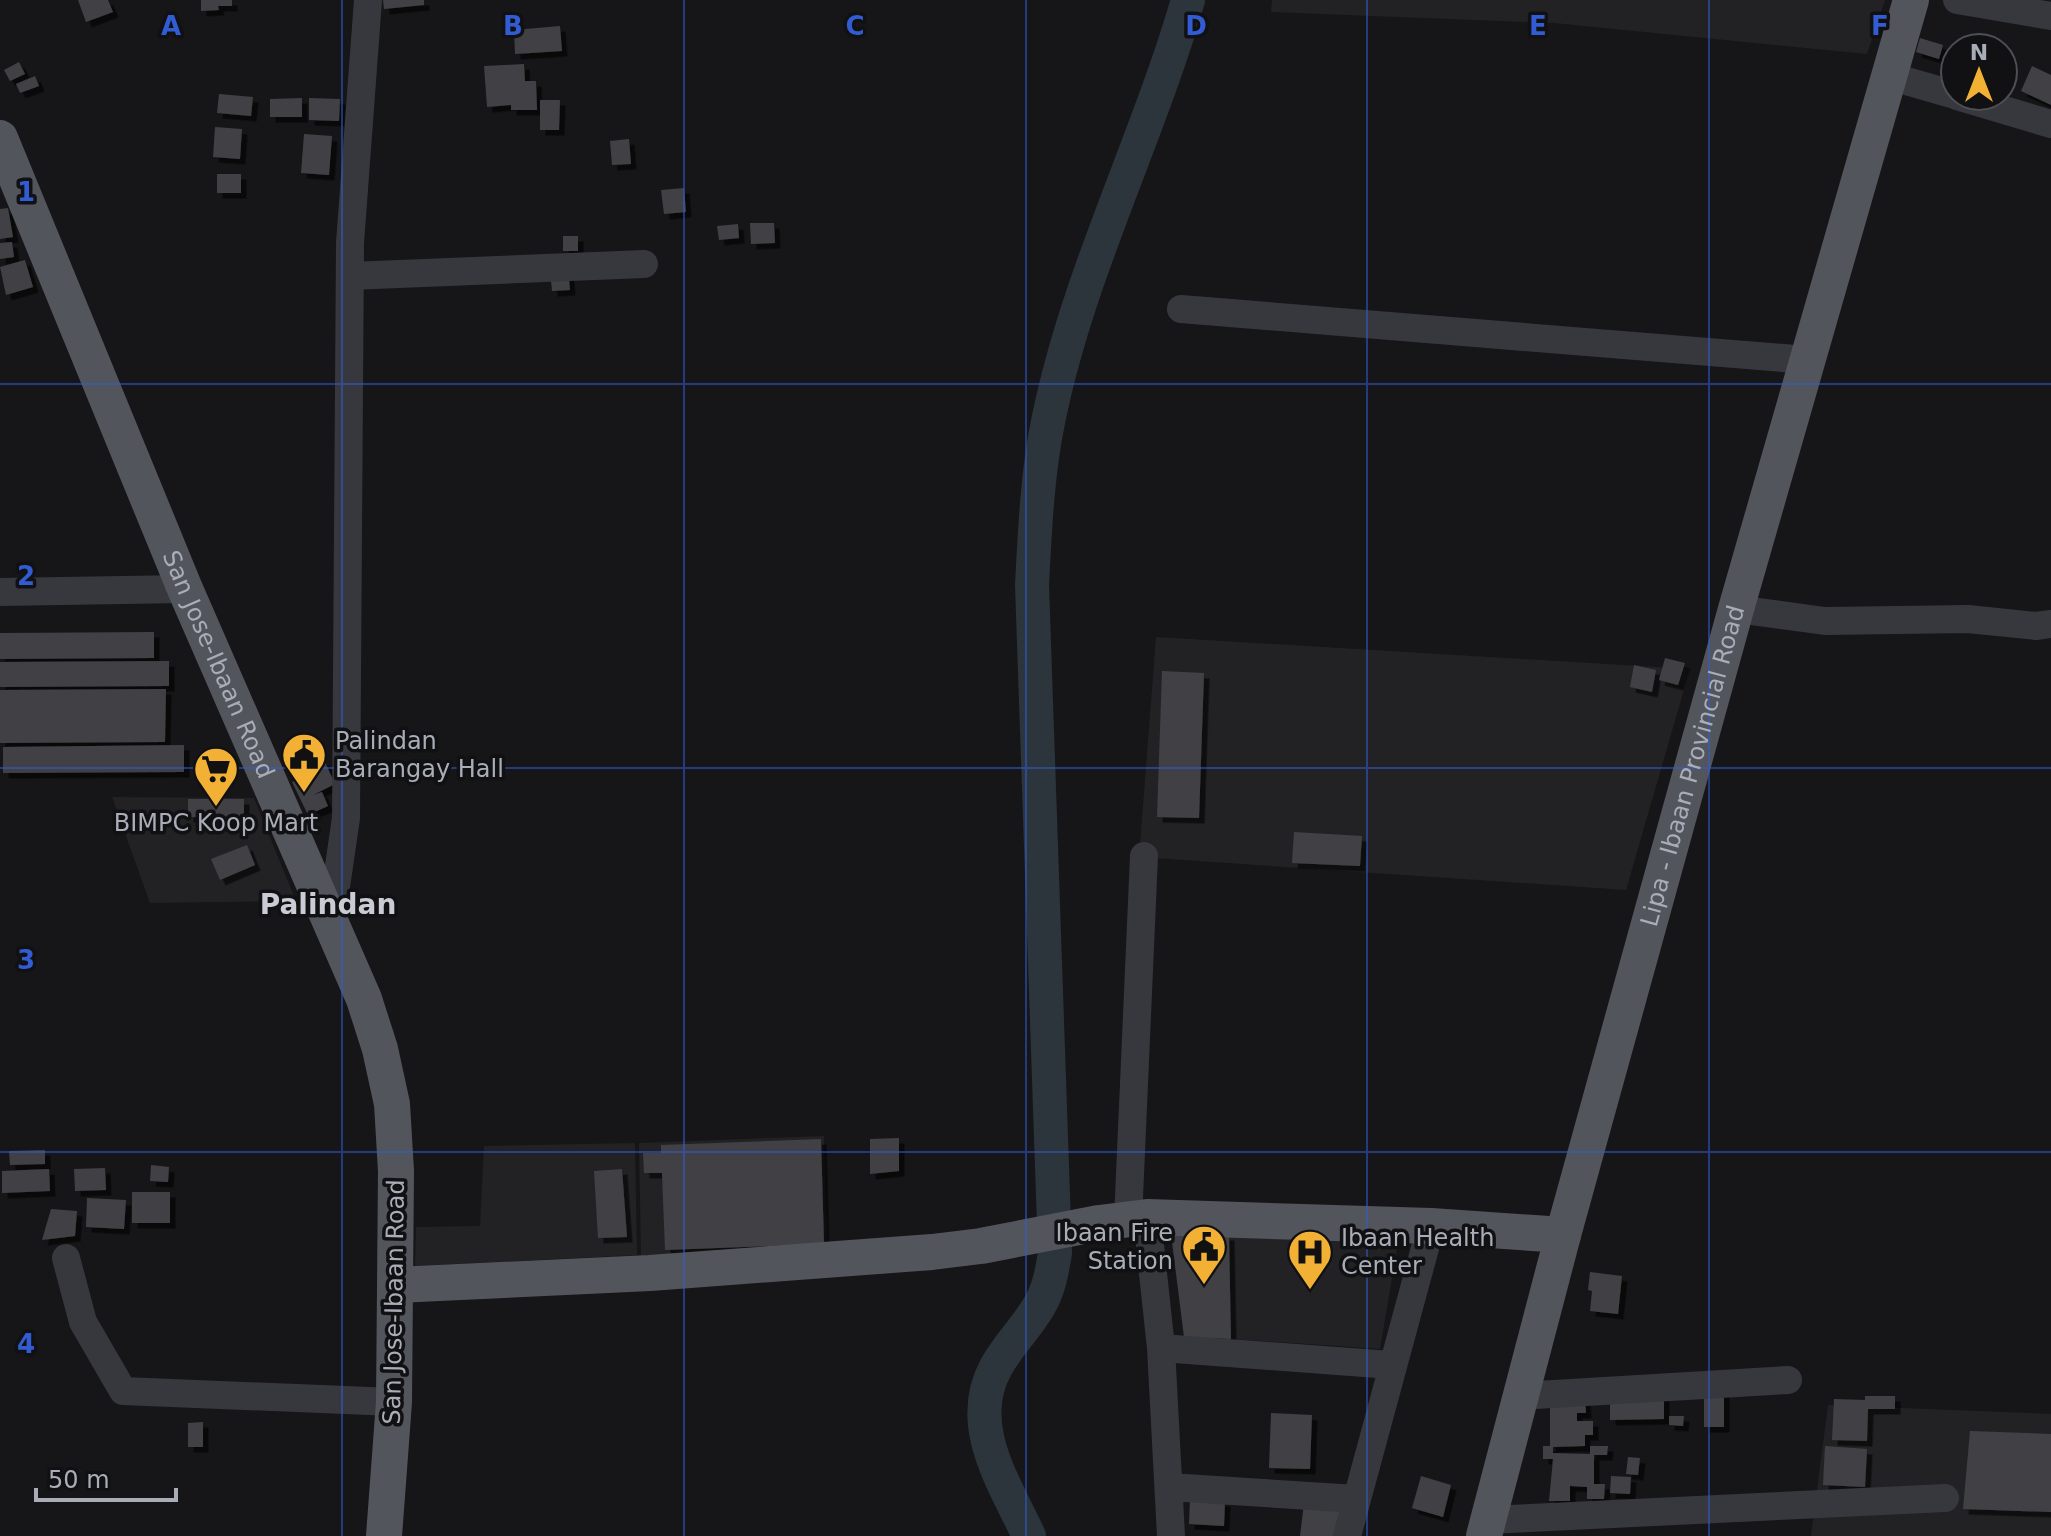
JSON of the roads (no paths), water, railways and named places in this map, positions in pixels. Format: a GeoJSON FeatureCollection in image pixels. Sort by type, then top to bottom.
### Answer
{"type":"FeatureCollection","features":[{"type":"Feature","properties":{"kind":"main road","name":"Lipa - Ibaan Provincial Road"},"geometry":{"type":"LineString","coordinates":[[1486,1528],[1563,1235],[1736,609],[1911,0]]}},
{"type":"Feature","properties":{"kind":"main road","name":"San Jose-Ibaan Road"},"geometry":{"type":"LineString","coordinates":[[0,138],[185,589],[364,999],[380,1049],[392,1104],[396,1171],[394,1402],[384,1536]]}},
{"type":"Feature","properties":{"kind":"main road"},"geometry":{"type":"LineString","coordinates":[[396,1285],[650,1273],[932,1252],[1138,1218],[1431,1226],[1563,1235]]}},
{"type":"Feature","properties":{"kind":"street"},"geometry":{"type":"LineString","coordinates":[[331,921],[346,818],[350,243],[368,0]]}},
{"type":"Feature","properties":{"kind":"street"},"geometry":{"type":"LineString","coordinates":[[1957,0],[2051,16]]}},
{"type":"Feature","properties":{"kind":"street"},"geometry":{"type":"LineString","coordinates":[[1889,76],[1939,91]]}},
{"type":"Feature","properties":{"kind":"street"},"geometry":{"type":"LineString","coordinates":[[2010,112],[2051,124]]}},
{"type":"Feature","properties":{"kind":"street"},"geometry":{"type":"LineString","coordinates":[[350,276],[644,264]]}},
{"type":"Feature","properties":{"kind":"street"},"geometry":{"type":"LineString","coordinates":[[1181,309],[1807,360]]}},
{"type":"Feature","properties":{"kind":"street"},"geometry":{"type":"LineString","coordinates":[[4,590],[185,589]]}},
{"type":"Feature","properties":{"kind":"street"},"geometry":{"type":"LineString","coordinates":[[1736,609],[1825,621],[1968,619],[2036,626],[2051,624]]}},
{"type":"Feature","properties":{"kind":"street"},"geometry":{"type":"LineString","coordinates":[[1144,856],[1138,1218],[1161,1348],[1171,1536]]}},
{"type":"Feature","properties":{"kind":"street"},"geometry":{"type":"LineString","coordinates":[[1347,1536],[1431,1226]]}},
{"type":"Feature","properties":{"kind":"street"},"geometry":{"type":"LineString","coordinates":[[66,1258],[83,1322],[123,1391],[394,1402]]}},
{"type":"Feature","properties":{"kind":"street"},"geometry":{"type":"LineString","coordinates":[[1161,1348],[1391,1365]]}},
{"type":"Feature","properties":{"kind":"street"},"geometry":{"type":"LineString","coordinates":[[1521,1396],[1788,1380]]}},
{"type":"Feature","properties":{"kind":"street"},"geometry":{"type":"LineString","coordinates":[[1169,1487],[1357,1499]]}},
{"type":"Feature","properties":{"kind":"street"},"geometry":{"type":"LineString","coordinates":[[1486,1528],[1945,1498]]}},
{"type":"Feature","properties":{"kind":"waterway"},"geometry":{"type":"LineString","coordinates":[[1029,1536],[992,1454],[984,1411],[987,1389],[996,1367],[1045,1294],[1055,1253],[1032,585],[1039,483],[1048,422],[1076,314],[1188,0]]}},
{"type":"Feature","properties":{"kind":"place","name":"Palindan Barangay Hall"},"geometry":{"type":"Point","coordinates":[304,794]}},
{"type":"Feature","properties":{"kind":"place","name":"BIMPC Koop Mart"},"geometry":{"type":"Point","coordinates":[216,808]}},
{"type":"Feature","properties":{"kind":"place","name":"Ibaan Fire Station"},"geometry":{"type":"Point","coordinates":[1204,1286]}},
{"type":"Feature","properties":{"kind":"place","name":"Ibaan Health Center"},"geometry":{"type":"Point","coordinates":[1310,1291]}},
{"type":"Feature","properties":{"kind":"district","name":"Palindan"},"geometry":{"type":"Point","coordinates":[328,904]}}]}
